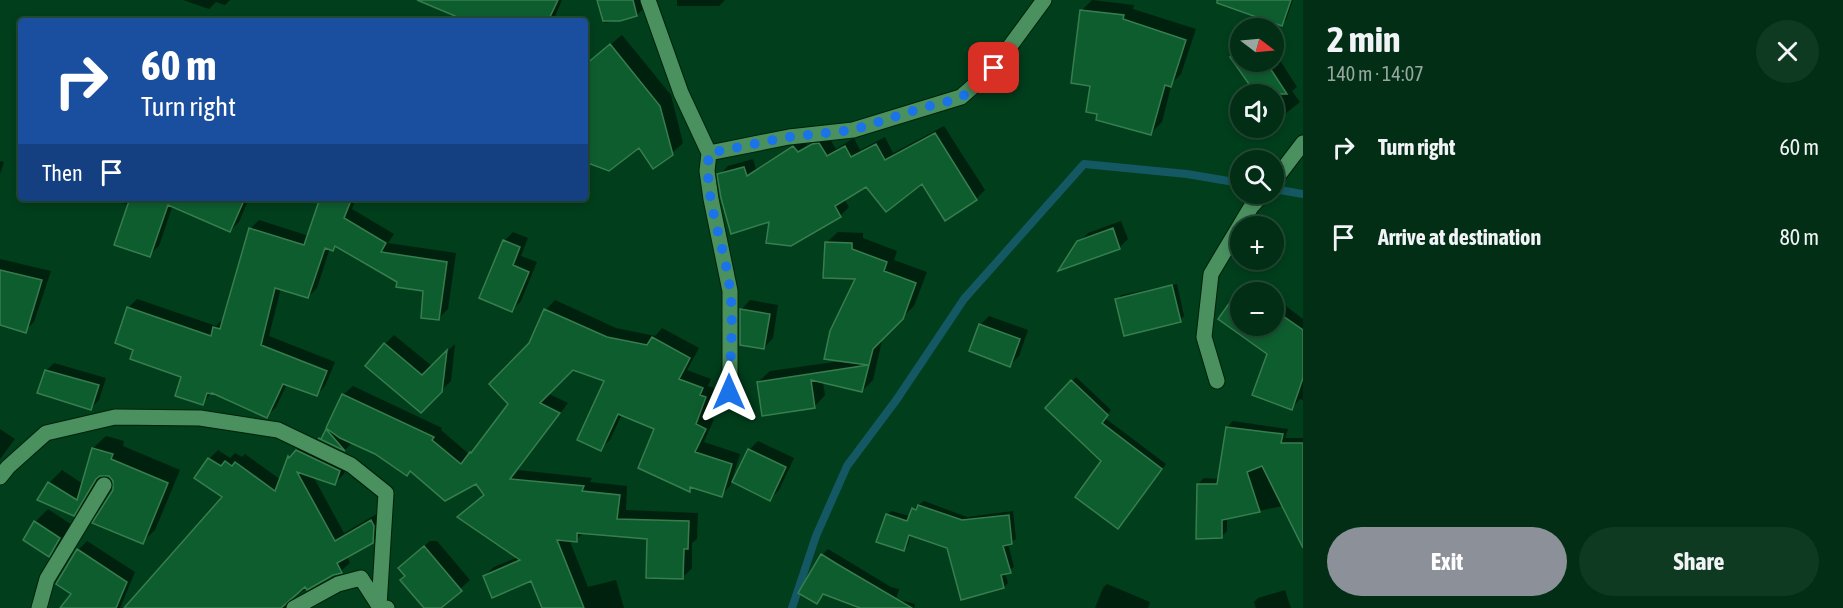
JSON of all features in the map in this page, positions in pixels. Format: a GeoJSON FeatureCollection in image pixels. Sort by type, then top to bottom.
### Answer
{"type":"FeatureCollection","features":[{"type":"Feature","properties":{"kind":"street"},"geometry":{"type":"LineString","coordinates":[[648,0],[681,93],[709,153],[708,180],[730,291],[729,392]]}},
{"type":"Feature","properties":{"kind":"street"},"geometry":{"type":"LineString","coordinates":[[709,153],[789,137],[853,130],[961,98],[994,68],[1044,0]]}},
{"type":"Feature","properties":{"kind":"street"},"geometry":{"type":"LineString","coordinates":[[1284,168],[1303,144]]}},
{"type":"Feature","properties":{"kind":"street"},"geometry":{"type":"LineString","coordinates":[[1216,381],[1204,337],[1211,274],[1254,204]]}},
{"type":"Feature","properties":{"kind":"street"},"geometry":{"type":"LineString","coordinates":[[0,477],[8,466],[46,433],[115,417],[200,418],[278,430],[351,465],[386,493],[383,607]]}},
{"type":"Feature","properties":{"kind":"street"},"geometry":{"type":"LineString","coordinates":[[39,608],[47,579],[104,485]]}},
{"type":"Feature","properties":{"kind":"street"},"geometry":{"type":"LineString","coordinates":[[294,608],[339,584],[361,578],[383,607]]}},
{"type":"Feature","properties":{"kind":"building"},"geometry":{"type":"Polygon","coordinates":[[[417,0],[558,0],[549,18],[460,18],[417,0]]]}},
{"type":"Feature","properties":{"kind":"building"},"geometry":{"type":"Polygon","coordinates":[[[597,0],[633,0],[637,16],[620,21],[603,21],[597,0]]]}},
{"type":"Feature","properties":{"kind":"building"},"geometry":{"type":"Polygon","coordinates":[[[1217,0],[1291,0],[1284,20],[1284,18],[1259,18],[1217,3],[1217,0]]]}},
{"type":"Feature","properties":{"kind":"building"},"geometry":{"type":"Polygon","coordinates":[[[1080,10],[1124,15],[1123,19],[1186,40],[1171,87],[1165,85],[1151,135],[1096,120],[1097,114],[1086,112],[1090,86],[1071,83],[1080,10]]]}},
{"type":"Feature","properties":{"kind":"building"},"geometry":{"type":"Polygon","coordinates":[[[610,44],[660,106],[673,155],[653,169],[639,148],[609,171],[588,163],[588,62],[610,44]]]}},
{"type":"Feature","properties":{"kind":"building"},"geometry":{"type":"Polygon","coordinates":[[[1241,72],[1273,72],[1280,84],[1249,84],[1241,72]]]}},
{"type":"Feature","properties":{"kind":"building"},"geometry":{"type":"Polygon","coordinates":[[[935,133],[977,200],[945,221],[922,184],[886,212],[866,187],[835,206],[841,217],[791,246],[766,243],[769,222],[731,234],[717,174],[744,167],[747,176],[793,146],[798,152],[812,144],[819,143],[827,156],[845,146],[851,157],[876,144],[885,160],[935,133]]]}},
{"type":"Feature","properties":{"kind":"building"},"geometry":{"type":"Polygon","coordinates":[[[129,201],[244,201],[230,232],[168,205],[150,257],[114,245],[129,201]]]}},
{"type":"Feature","properties":{"kind":"building"},"geometry":{"type":"Polygon","coordinates":[[[319,201],[351,201],[344,218],[386,243],[381,252],[447,262],[439,320],[421,318],[423,291],[396,287],[397,282],[335,246],[333,251],[325,248],[308,298],[275,288],[261,345],[327,371],[317,396],[283,384],[267,418],[212,393],[207,393],[203,405],[175,396],[181,377],[130,359],[133,350],[115,343],[127,307],[211,336],[213,327],[220,329],[249,228],[304,245],[319,201]]]}},
{"type":"Feature","properties":{"kind":"building"},"geometry":{"type":"Polygon","coordinates":[[[1113,228],[1120,249],[1058,271],[1077,241],[1113,228]]]}},
{"type":"Feature","properties":{"kind":"building"},"geometry":{"type":"Polygon","coordinates":[[[503,240],[520,247],[513,265],[529,272],[512,312],[479,298],[503,240]]]}},
{"type":"Feature","properties":{"kind":"building"},"geometry":{"type":"Polygon","coordinates":[[[825,242],[852,243],[852,249],[887,262],[884,271],[916,283],[903,319],[873,349],[862,392],[811,380],[815,408],[762,416],[757,382],[868,365],[824,359],[830,331],[855,279],[823,278],[825,242]]]}},
{"type":"Feature","properties":{"kind":"building"},"geometry":{"type":"Polygon","coordinates":[[[0,270],[42,280],[26,333],[0,325],[0,270]]]}},
{"type":"Feature","properties":{"kind":"building"},"geometry":{"type":"Polygon","coordinates":[[[1172,285],[1181,322],[1124,336],[1115,299],[1172,285]]]}},
{"type":"Feature","properties":{"kind":"building"},"geometry":{"type":"Polygon","coordinates":[[[1230,302],[1230,328],[1218,319],[1230,302]]]}},
{"type":"Feature","properties":{"kind":"building"},"geometry":{"type":"Polygon","coordinates":[[[544,309],[607,337],[647,345],[652,337],[690,358],[679,379],[703,388],[700,395],[706,397],[696,424],[706,429],[695,452],[732,464],[722,497],[690,487],[690,492],[638,468],[654,429],[618,414],[601,451],[577,440],[604,381],[573,370],[540,403],[560,413],[510,479],[584,486],[582,491],[620,495],[617,519],[689,521],[688,549],[684,549],[683,579],[646,578],[647,539],[577,533],[577,542],[557,540],[584,608],[542,608],[531,581],[492,598],[483,576],[520,560],[457,517],[484,495],[476,484],[445,501],[410,471],[407,476],[375,454],[340,438],[326,428],[342,394],[434,437],[432,440],[461,464],[508,404],[489,384],[529,343],[544,309]]]}},
{"type":"Feature","properties":{"kind":"building"},"geometry":{"type":"Polygon","coordinates":[[[740,309],[770,314],[764,349],[740,345],[740,309]]]}},
{"type":"Feature","properties":{"kind":"building"},"geometry":{"type":"Polygon","coordinates":[[[1284,317],[1303,330],[1303,378],[1292,410],[1252,395],[1267,354],[1242,336],[1284,336],[1284,317]]]}},
{"type":"Feature","properties":{"kind":"building"},"geometry":{"type":"Polygon","coordinates":[[[979,324],[1020,339],[1010,367],[969,351],[979,324]]]}},
{"type":"Feature","properties":{"kind":"building"},"geometry":{"type":"Polygon","coordinates":[[[384,343],[422,375],[447,350],[442,392],[421,413],[365,366],[384,343]]]}},
{"type":"Feature","properties":{"kind":"building"},"geometry":{"type":"Polygon","coordinates":[[[45,370],[99,385],[91,410],[37,393],[45,370]]]}},
{"type":"Feature","properties":{"kind":"building"},"geometry":{"type":"Polygon","coordinates":[[[1071,380],[1108,415],[1102,423],[1162,469],[1118,529],[1075,497],[1101,461],[1045,408],[1071,380]]]}},
{"type":"Feature","properties":{"kind":"building"},"geometry":{"type":"Polygon","coordinates":[[[1226,427],[1283,434],[1281,443],[1303,443],[1303,548],[1262,466],[1247,472],[1260,512],[1222,520],[1222,538],[1196,539],[1197,484],[1217,484],[1226,427]]]}},
{"type":"Feature","properties":{"kind":"building"},"geometry":{"type":"Polygon","coordinates":[[[326,429],[345,451],[318,438],[321,439],[326,429]]]}},
{"type":"Feature","properties":{"kind":"building"},"geometry":{"type":"Polygon","coordinates":[[[92,448],[113,454],[111,459],[168,483],[143,544],[92,523],[113,490],[113,481],[109,476],[100,476],[96,479],[74,516],[37,500],[48,482],[77,500],[92,448]]]}},
{"type":"Feature","properties":{"kind":"building"},"geometry":{"type":"Polygon","coordinates":[[[748,449],[786,467],[770,501],[732,482],[748,449]]]}},
{"type":"Feature","properties":{"kind":"building"},"geometry":{"type":"Polygon","coordinates":[[[296,450],[340,471],[335,485],[297,472],[335,541],[371,520],[374,526],[373,543],[337,563],[342,573],[333,575],[307,590],[305,587],[281,608],[124,608],[222,497],[194,478],[208,458],[221,466],[225,461],[232,466],[235,462],[275,491],[288,456],[289,458],[296,450]]]}},
{"type":"Feature","properties":{"kind":"building"},"geometry":{"type":"Polygon","coordinates":[[[918,505],[962,520],[1009,515],[1012,544],[1003,546],[1011,573],[1001,575],[1004,588],[961,600],[947,548],[909,535],[904,551],[876,542],[886,514],[907,521],[912,508],[916,510],[918,505]]]}},
{"type":"Feature","properties":{"kind":"building"},"geometry":{"type":"Polygon","coordinates":[[[34,521],[60,538],[49,557],[23,540],[34,521]]]}},
{"type":"Feature","properties":{"kind":"building"},"geometry":{"type":"Polygon","coordinates":[[[424,546],[462,591],[441,608],[424,608],[400,580],[405,576],[398,568],[424,546]]]}},
{"type":"Feature","properties":{"kind":"building"},"geometry":{"type":"Polygon","coordinates":[[[77,549],[127,582],[116,608],[60,608],[71,594],[56,584],[77,549]]]}},
{"type":"Feature","properties":{"kind":"building"},"geometry":{"type":"Polygon","coordinates":[[[821,554],[912,608],[860,608],[823,594],[817,604],[798,593],[821,554]]]}},
{"type":"Feature","properties":{"kind":"waterway"},"geometry":{"type":"LineString","coordinates":[[792,608],[816,536],[847,466],[897,399],[964,299],[1084,164],[1187,174],[1230,181]]}},
{"type":"Feature","properties":{"kind":"waterway"},"geometry":{"type":"LineString","coordinates":[[1284,191],[1303,194]]}},
{"type":"Feature","properties":{"kind":"route"},"geometry":{"type":"LineString","coordinates":[[729,392],[730,291],[711,199],[707,171],[709,153],[789,137],[853,130],[961,98],[994,68]]}}]}
